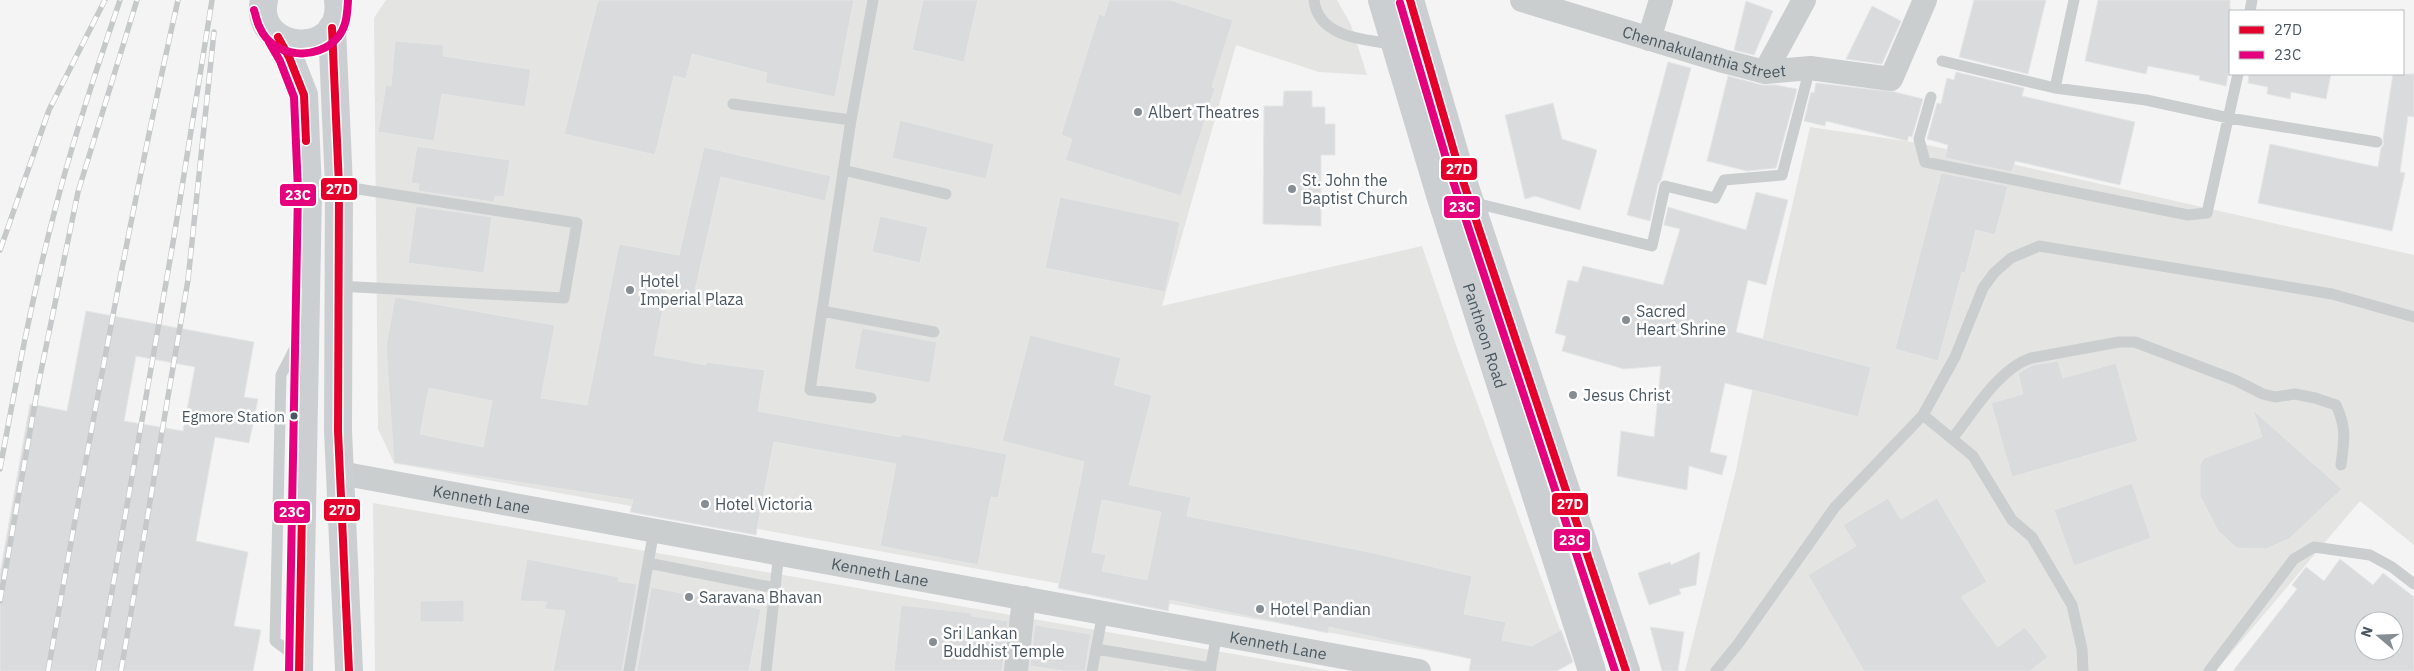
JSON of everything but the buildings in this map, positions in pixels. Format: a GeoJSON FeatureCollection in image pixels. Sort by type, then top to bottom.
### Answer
{"type":"FeatureCollection","features":[{"type":"Feature","properties":{"kind":"main road"},"geometry":{"type":"LineString","coordinates":[[264,0],[264,16],[269,28],[278,37],[289,43],[301,45],[314,43],[325,36],[332,28],[338,15],[338,0]]}},
{"type":"Feature","properties":{"kind":"main road","name":"Pantheon Road"},"geometry":{"type":"LineString","coordinates":[[1382,0],[1440,195],[1592,671]]}},
{"type":"Feature","properties":{"kind":"main road","name":"Pantheon Road"},"geometry":{"type":"LineString","coordinates":[[1410,0],[1470,202],[1626,671]]}},
{"type":"Feature","properties":{"kind":"main road"},"geometry":{"type":"LineString","coordinates":[[332,28],[340,186],[338,286],[340,473],[348,671]]}},
{"type":"Feature","properties":{"kind":"main road"},"geometry":{"type":"LineString","coordinates":[[278,37],[304,95],[308,191],[299,665]]}},
{"type":"Feature","properties":{"kind":"street","name":"Chennakulanthia Street"},"geometry":{"type":"LineString","coordinates":[[1522,0],[1548,3],[1649,39],[1765,72],[1810,68],[1891,79],[1925,0]]}},
{"type":"Feature","properties":{"kind":"street"},"geometry":{"type":"LineString","coordinates":[[1649,39],[1661,0]]}},
{"type":"Feature","properties":{"kind":"street"},"geometry":{"type":"LineString","coordinates":[[1765,72],[1804,0]]}},
{"type":"Feature","properties":{"kind":"street","name":"Kenneth Lane"},"geometry":{"type":"LineString","coordinates":[[340,473],[779,552],[1419,671]]}},
{"type":"Feature","properties":{"kind":"street"},"geometry":{"type":"LineString","coordinates":[[1016,671],[1024,598]]}},
{"type":"Feature","properties":{"kind":"lane"},"geometry":{"type":"LineString","coordinates":[[871,398],[810,390],[851,120],[873,0]]}},
{"type":"Feature","properties":{"kind":"lane"},"geometry":{"type":"LineString","coordinates":[[1314,0],[1317,15],[1328,26],[1341,34],[1395,44]]}},
{"type":"Feature","properties":{"kind":"lane"},"geometry":{"type":"LineString","coordinates":[[2055,88],[2074,0]]}},
{"type":"Feature","properties":{"kind":"lane"},"geometry":{"type":"LineString","coordinates":[[1942,62],[2055,88],[2146,100],[2229,118],[2377,142]]}},
{"type":"Feature","properties":{"kind":"lane"},"geometry":{"type":"LineString","coordinates":[[1470,202],[1652,246],[1665,186],[1715,198],[1724,180],[1782,175],[1810,68]]}},
{"type":"Feature","properties":{"kind":"lane"},"geometry":{"type":"LineString","coordinates":[[1931,96],[1919,139],[1925,162],[2188,215],[2207,213],[2238,75]]}},
{"type":"Feature","properties":{"kind":"lane"},"geometry":{"type":"LineString","coordinates":[[733,104],[851,120]]}},
{"type":"Feature","properties":{"kind":"lane"},"geometry":{"type":"LineString","coordinates":[[843,170],[946,194]]}},
{"type":"Feature","properties":{"kind":"lane"},"geometry":{"type":"LineString","coordinates":[[338,286],[564,298],[577,223],[340,186]]}},
{"type":"Feature","properties":{"kind":"lane"},"geometry":{"type":"LineString","coordinates":[[1716,671],[1738,644],[1835,507],[1923,415],[1955,357],[1983,288],[1994,273],[2011,258],[2039,246],[2332,294],[2414,317]]}},
{"type":"Feature","properties":{"kind":"lane"},"geometry":{"type":"LineString","coordinates":[[822,311],[934,332]]}},
{"type":"Feature","properties":{"kind":"lane"},"geometry":{"type":"LineString","coordinates":[[1952,439],[2004,374],[2018,362],[2120,342],[2135,342],[2235,380],[2263,394],[2275,397],[2295,394],[2336,405],[2344,421],[2345,436],[2341,465]]}},
{"type":"Feature","properties":{"kind":"lane"},"geometry":{"type":"LineString","coordinates":[[1923,415],[1973,456],[2012,520],[2032,537],[2072,605],[2082,649],[2083,671]]}},
{"type":"Feature","properties":{"kind":"lane"},"geometry":{"type":"LineString","coordinates":[[629,671],[654,530]]}},
{"type":"Feature","properties":{"kind":"lane"},"geometry":{"type":"LineString","coordinates":[[2208,671],[2294,559],[2314,547],[2370,555],[2392,567],[2414,584]]}},
{"type":"Feature","properties":{"kind":"lane"},"geometry":{"type":"LineString","coordinates":[[766,671],[779,552]]}},
{"type":"Feature","properties":{"kind":"lane"},"geometry":{"type":"LineString","coordinates":[[648,563],[775,588]]}},
{"type":"Feature","properties":{"kind":"lane"},"geometry":{"type":"LineString","coordinates":[[1092,671],[1103,612]]}},
{"type":"Feature","properties":{"kind":"lane"},"geometry":{"type":"LineString","coordinates":[[1096,649],[1211,669],[1216,633]]}},
{"type":"Feature","properties":{"kind":"shaded area"},"geometry":{"type":"Polygon","coordinates":[[[386,0],[1337,0],[1351,25],[1367,75],[1319,72],[1236,45],[1162,306],[1422,246],[1456,345],[1567,649],[1541,671],[394,463],[378,429],[374,18],[386,0]]]}},
{"type":"Feature","properties":{"kind":"shaded area"},"geometry":{"type":"Polygon","coordinates":[[[1810,127],[1919,143],[2414,255],[2414,545],[2360,501],[2216,671],[1685,671],[1736,470],[1772,294],[1810,127]]]}},
{"type":"Feature","properties":{"kind":"shaded area"},"geometry":{"type":"Polygon","coordinates":[[[373,503],[1330,671],[375,671],[373,503]]]}},
{"type":"Feature","properties":{"kind":"railway"},"geometry":{"type":"LineString","coordinates":[[0,250],[49,110],[105,0]]}},
{"type":"Feature","properties":{"kind":"railway"},"geometry":{"type":"LineString","coordinates":[[0,469],[25,337],[48,238],[78,128],[120,0]]}},
{"type":"Feature","properties":{"kind":"railway"},"geometry":{"type":"LineString","coordinates":[[0,601],[39,381],[78,192],[137,0]]}},
{"type":"Feature","properties":{"kind":"railway"},"geometry":{"type":"LineString","coordinates":[[48,671],[125,251],[178,0]]}},
{"type":"Feature","properties":{"kind":"railway"},"geometry":{"type":"LineString","coordinates":[[98,671],[174,237],[212,0]]}},
{"type":"Feature","properties":{"kind":"railway"},"geometry":{"type":"LineString","coordinates":[[121,671],[188,280],[214,32]]}},
{"type":"Feature","properties":{"kind":"transit line","name":"27D"},"geometry":{"type":"LineString","coordinates":[[1410,0],[1460,172],[1626,671]]}},
{"type":"Feature","properties":{"kind":"transit line","name":"23C"},"geometry":{"type":"LineString","coordinates":[[254,10],[260,28],[266,38],[275,46],[285,51],[308,53],[329,45],[338,37],[345,24],[348,1]]}},
{"type":"Feature","properties":{"kind":"transit line","name":"23C"},"geometry":{"type":"LineString","coordinates":[[1400,3],[1451,175],[1615,671]]}},
{"type":"Feature","properties":{"kind":"transit line","name":"27D"},"geometry":{"type":"LineString","coordinates":[[332,28],[339,186],[338,431],[349,671]]}},
{"type":"Feature","properties":{"kind":"transit line","name":"27D"},"geometry":{"type":"LineString","coordinates":[[278,37],[289,57],[304,95],[306,141]]}},
{"type":"Feature","properties":{"kind":"transit line","name":"23C"},"geometry":{"type":"LineString","coordinates":[[269,42],[280,61],[294,97],[298,191],[289,671]]}},
{"type":"Feature","properties":{"kind":"transit line","name":"27D"},"geometry":{"type":"LineString","coordinates":[[299,671],[302,511]]}},
{"type":"Feature","properties":{"kind":"place","name":"Albert Theatres"},"geometry":{"type":"Point","coordinates":[1138,112]}},
{"type":"Feature","properties":{"kind":"place","name":"St. John the Baptist Church"},"geometry":{"type":"Point","coordinates":[1292,189]}},
{"type":"Feature","properties":{"kind":"place","name":"Hotel Imperial Plaza"},"geometry":{"type":"Point","coordinates":[630,290]}},
{"type":"Feature","properties":{"kind":"place","name":"Sacred Heart Shrine"},"geometry":{"type":"Point","coordinates":[1626,320]}},
{"type":"Feature","properties":{"kind":"place","name":"Jesus Christ"},"geometry":{"type":"Point","coordinates":[1573,395]}},
{"type":"Feature","properties":{"kind":"place","name":"Egmore Station"},"geometry":{"type":"Point","coordinates":[294,416]}},
{"type":"Feature","properties":{"kind":"place","name":"Hotel Victoria"},"geometry":{"type":"Point","coordinates":[705,504]}},
{"type":"Feature","properties":{"kind":"place","name":"Saravana Bhavan"},"geometry":{"type":"Point","coordinates":[689,597]}},
{"type":"Feature","properties":{"kind":"place","name":"Hotel Pandian"},"geometry":{"type":"Point","coordinates":[1260,609]}},
{"type":"Feature","properties":{"kind":"place","name":"Sri Lankan Buddhist Temple"},"geometry":{"type":"Point","coordinates":[933,642]}}]}
